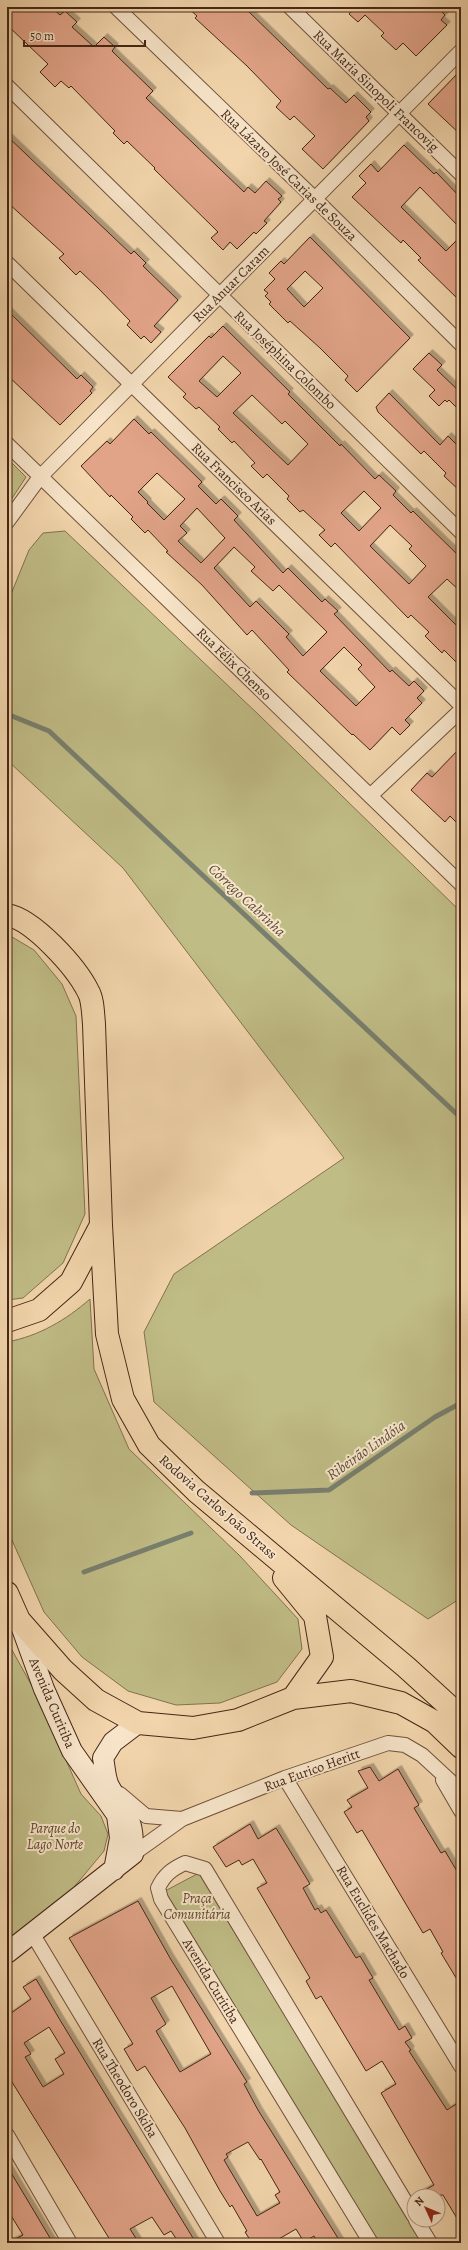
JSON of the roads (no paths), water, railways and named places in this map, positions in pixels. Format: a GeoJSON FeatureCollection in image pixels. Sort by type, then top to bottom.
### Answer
{"type":"FeatureCollection","features":[{"type":"Feature","properties":{"kind":"highway","name":"Rodovia Carlos João Strass"},"geometry":{"type":"LineString","coordinates":[[10,912],[43,936],[73,967],[89,992],[94,1024],[101,1225],[107,1334],[124,1399],[149,1445],[196,1491],[406,1666],[461,1717]]}},
{"type":"Feature","properties":{"kind":"highway"},"geometry":{"type":"LineString","coordinates":[[7,1321],[39,1310],[71,1282],[101,1225]]}},
{"type":"Feature","properties":{"kind":"highway"},"geometry":{"type":"LineString","coordinates":[[249,1535],[315,1616],[322,1657],[294,1698]]}},
{"type":"Feature","properties":{"kind":"highway"},"geometry":{"type":"LineString","coordinates":[[7,1593],[18,1620],[63,1670],[96,1700],[138,1723],[193,1728],[238,1720],[294,1698],[351,1691],[401,1703],[435,1722],[461,1747]]}},
{"type":"Feature","properties":{"kind":"street","name":"Rua Lázaro José Carias de Souza"},"geometry":{"type":"LineString","coordinates":[[116,7],[315,199],[461,344]]}},
{"type":"Feature","properties":{"kind":"street","name":"Rua Maria Sinopoli Francovig"},"geometry":{"type":"LineString","coordinates":[[290,7],[461,174]]}},
{"type":"Feature","properties":{"kind":"street","name":"Rua Anuar Caram"},"geometry":{"type":"LineString","coordinates":[[7,522],[40,477],[461,51]]}},
{"type":"Feature","properties":{"kind":"street","name":"Rua Joséphina Colombo"},"geometry":{"type":"LineString","coordinates":[[7,86],[219,296],[461,532]]}},
{"type":"Feature","properties":{"kind":"street","name":"Rua Francisco Arias"},"geometry":{"type":"LineString","coordinates":[[7,263],[461,705]]}},
{"type":"Feature","properties":{"kind":"street","name":"Rua Félix Chenso"},"geometry":{"type":"LineString","coordinates":[[7,444],[461,884]]}},
{"type":"Feature","properties":{"kind":"street"},"geometry":{"type":"LineString","coordinates":[[370,796],[461,710]]}},
{"type":"Feature","properties":{"kind":"street","name":"Avenida Curitiba"},"geometry":{"type":"LineString","coordinates":[[18,1620],[44,1689],[72,1751],[117,1815],[120,1838],[114,1870]]}},
{"type":"Feature","properties":{"kind":"street"},"geometry":{"type":"LineString","coordinates":[[133,1854],[134,1831],[128,1815],[108,1784],[103,1758],[113,1742],[138,1723]]}},
{"type":"Feature","properties":{"kind":"street","name":"Rua Eurico Heritt"},"geometry":{"type":"LineString","coordinates":[[182,1819],[285,1778],[388,1743],[405,1744],[422,1755],[461,1791]]}},
{"type":"Feature","properties":{"kind":"street"},"geometry":{"type":"LineString","coordinates":[[437,1769],[461,1812]]}},
{"type":"Feature","properties":{"kind":"street","name":"Rua Euclides Machado"},"geometry":{"type":"LineString","coordinates":[[285,1778],[461,2066]]}},
{"type":"Feature","properties":{"kind":"street"},"geometry":{"type":"LineString","coordinates":[[108,1784],[146,1816],[182,1819]]}},
{"type":"Feature","properties":{"kind":"street"},"geometry":{"type":"LineString","coordinates":[[7,1953],[133,1854],[182,1819]]}},
{"type":"Feature","properties":{"kind":"street","name":"Avenida Curitiba"},"geometry":{"type":"LineString","coordinates":[[371,2243],[161,1899],[158,1888],[163,1878],[173,1869],[185,1863],[205,1869],[406,2203]]}},
{"type":"Feature","properties":{"kind":"street","name":"Rua Theodoro Skiba"},"geometry":{"type":"LineString","coordinates":[[32,1933],[218,2243]]}},
{"type":"Feature","properties":{"kind":"street"},"geometry":{"type":"LineString","coordinates":[[7,2135],[70,2243]]}},
{"type":"Feature","properties":{"kind":"street"},"geometry":{"type":"LineString","coordinates":[[421,2228],[430,2243]]}},
{"type":"Feature","properties":{"kind":"waterway","name":"Córrego Cabrinha"},"geometry":{"type":"LineString","coordinates":[[7,714],[49,731],[461,1118]]}},
{"type":"Feature","properties":{"kind":"waterway","name":"Ribeirão Lindóia"},"geometry":{"type":"LineString","coordinates":[[252,1493],[329,1490],[435,1417],[461,1403]]}},
{"type":"Feature","properties":{"kind":"waterway","name":"Ribeirão Lindóia"},"geometry":{"type":"LineString","coordinates":[[84,1572],[191,1533]]}},
{"type":"Feature","properties":{"kind":"park label","name":"Parque do Lago Norte"},"geometry":{"type":"Point","coordinates":[55,1836]}},
{"type":"Feature","properties":{"kind":"park label","name":"Praça Comunitária"},"geometry":{"type":"Point","coordinates":[197,1906]}}]}
